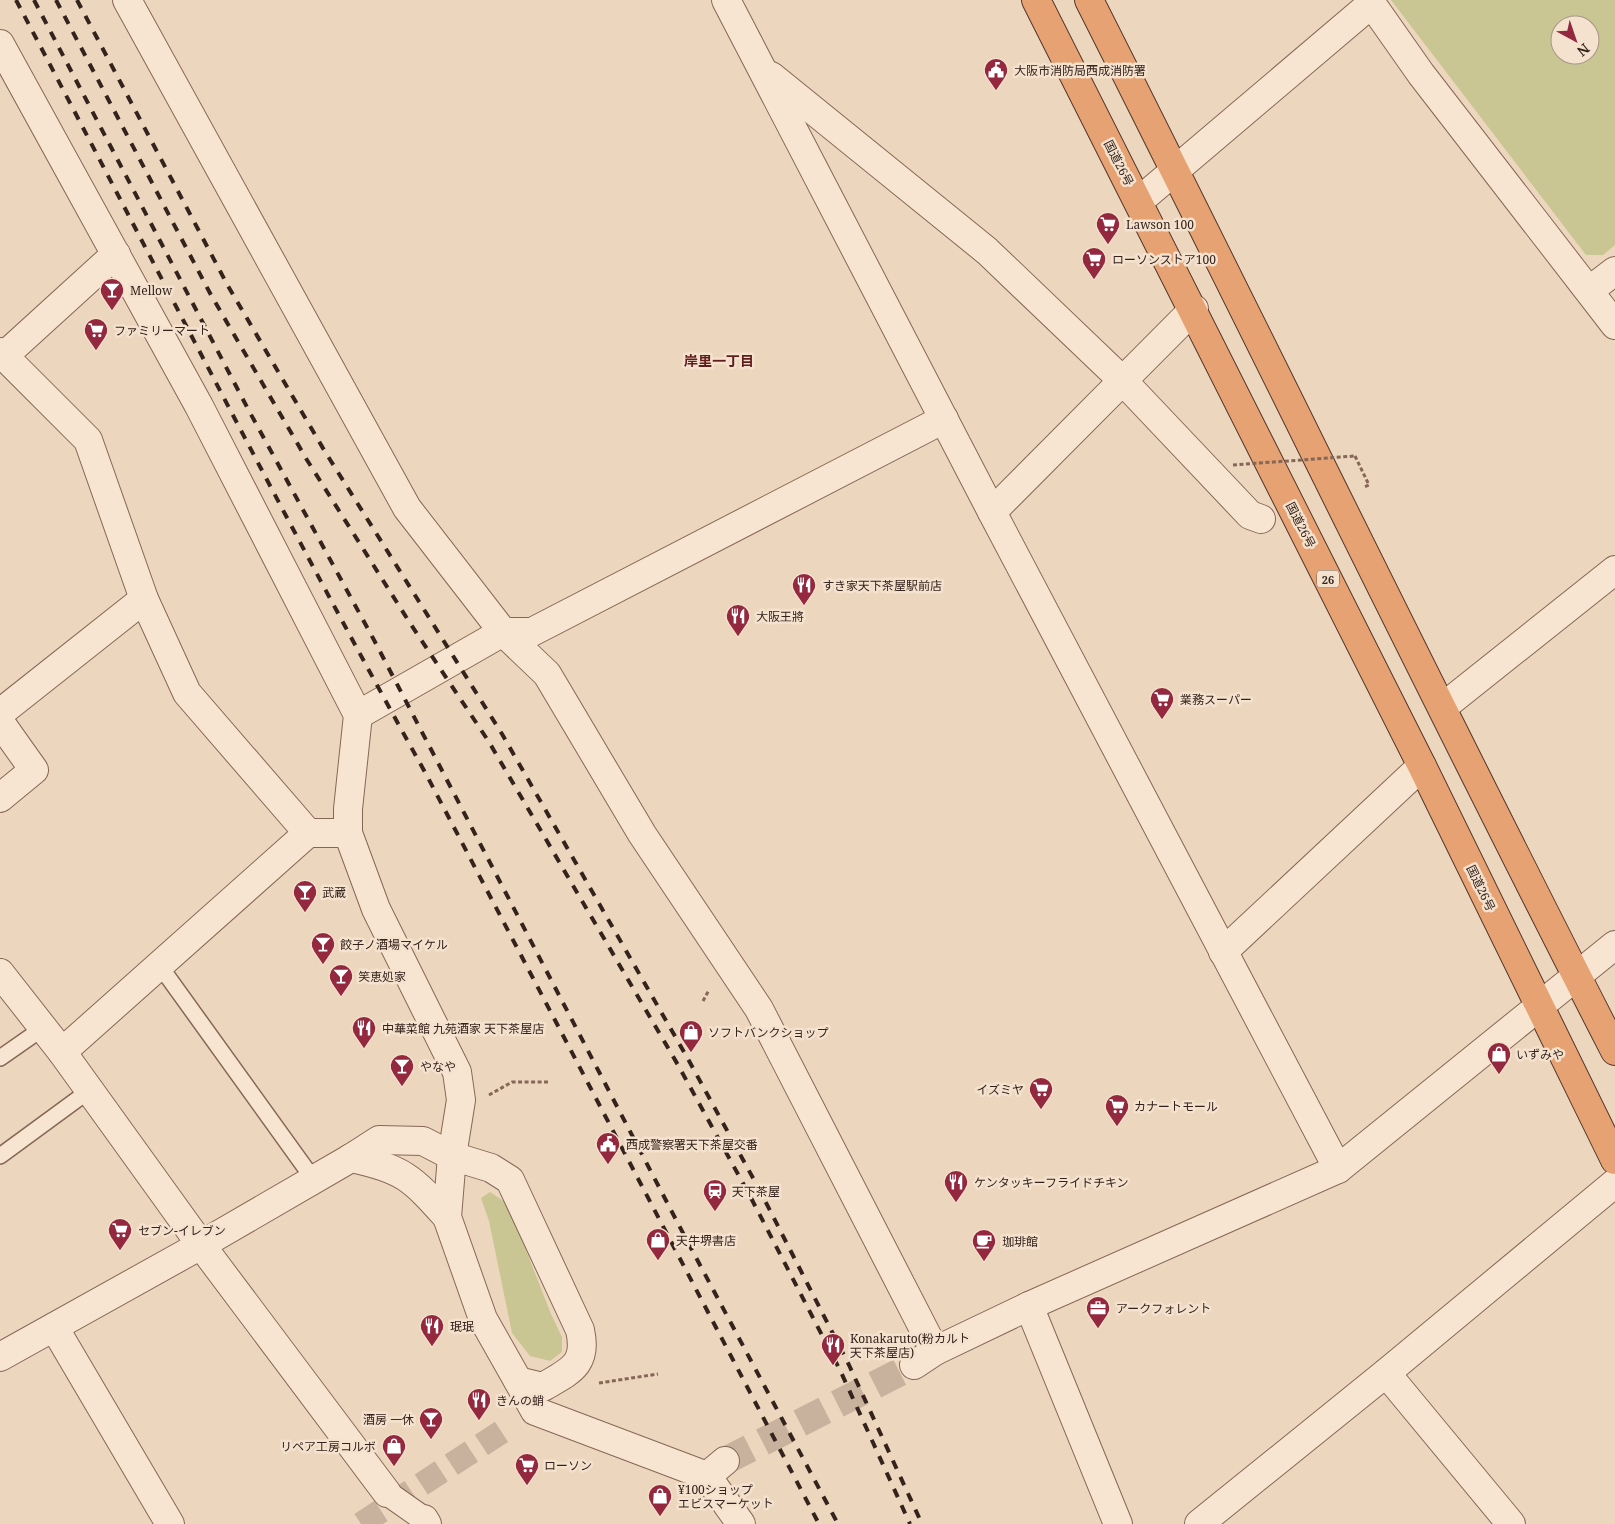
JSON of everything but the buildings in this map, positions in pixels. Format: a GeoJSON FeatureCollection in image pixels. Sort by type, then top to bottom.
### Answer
{"type":"FeatureCollection","features":[{"type":"Feature","properties":{"kind":"highway","name":"国道26号"},"geometry":{"type":"LineString","coordinates":[[1036,0],[1194,310],[1422,766],[1615,1160]]}},
{"type":"Feature","properties":{"kind":"highway"},"geometry":{"type":"LineString","coordinates":[[1089,0],[1382,592],[1443,707],[1615,1051]]}},
{"type":"Feature","properties":{"kind":"street"},"geometry":{"type":"LineString","coordinates":[[127,0],[407,508],[503,632],[547,674],[642,834],[759,1009],[924,1358],[1029,1306],[1338,1169],[1539,1008],[1615,944]]}},
{"type":"Feature","properties":{"kind":"street"},"geometry":{"type":"LineString","coordinates":[[726,0],[992,512],[1338,1169]]}},
{"type":"Feature","properties":{"kind":"street"},"geometry":{"type":"LineString","coordinates":[[1138,201],[1370,2],[1421,74],[1590,290],[1615,325]]}},
{"type":"Feature","properties":{"kind":"street"},"geometry":{"type":"LineString","coordinates":[[0,44],[199,406],[358,715],[348,809],[348,834],[376,909],[457,1072],[461,1100],[452,1156],[447,1217]]}},
{"type":"Feature","properties":{"kind":"street"},"geometry":{"type":"LineString","coordinates":[[762,68],[987,251],[1123,381],[1250,516],[1261,519]]}},
{"type":"Feature","properties":{"kind":"street"},"geometry":{"type":"LineString","coordinates":[[116,254],[2,354],[88,440],[144,599],[187,693],[308,833]]}},
{"type":"Feature","properties":{"kind":"street"},"geometry":{"type":"LineString","coordinates":[[1590,290],[1615,271]]}},
{"type":"Feature","properties":{"kind":"street"},"geometry":{"type":"LineString","coordinates":[[992,512],[1194,310]]}},
{"type":"Feature","properties":{"kind":"street"},"geometry":{"type":"LineString","coordinates":[[358,715],[503,632],[532,632],[944,419]]}},
{"type":"Feature","properties":{"kind":"street"},"geometry":{"type":"LineString","coordinates":[[1443,707],[1615,570]]}},
{"type":"Feature","properties":{"kind":"street"},"geometry":{"type":"LineString","coordinates":[[0,713],[144,599]]}},
{"type":"Feature","properties":{"kind":"street"},"geometry":{"type":"LineString","coordinates":[[0,722],[34,770],[0,798]]}},
{"type":"Feature","properties":{"kind":"street"},"geometry":{"type":"LineString","coordinates":[[1223,952],[1422,766]]}},
{"type":"Feature","properties":{"kind":"street"},"geometry":{"type":"LineString","coordinates":[[62,1052],[308,833],[348,834]]}},
{"type":"Feature","properties":{"kind":"street"},"geometry":{"type":"LineString","coordinates":[[0,973],[62,1052],[201,1245],[387,1493],[425,1522]]}},
{"type":"Feature","properties":{"kind":"street"},"geometry":{"type":"LineString","coordinates":[[0,1357],[201,1245],[379,1140],[423,1141],[452,1156],[491,1168],[510,1180],[580,1330],[584,1346],[574,1368],[543,1387],[518,1381]]}},
{"type":"Feature","properties":{"kind":"street"},"geometry":{"type":"LineString","coordinates":[[351,1158],[380,1164],[400,1172],[419,1186],[447,1217],[483,1319],[535,1411],[716,1469],[741,1524]]}},
{"type":"Feature","properties":{"kind":"street"},"geometry":{"type":"LineString","coordinates":[[1202,1523],[1615,1182]]}},
{"type":"Feature","properties":{"kind":"street"},"geometry":{"type":"LineString","coordinates":[[1029,1306],[1118,1524]]}},
{"type":"Feature","properties":{"kind":"street"},"geometry":{"type":"LineString","coordinates":[[54,1327],[170,1524]]}},
{"type":"Feature","properties":{"kind":"street"},"geometry":{"type":"LineString","coordinates":[[1386,1373],[1511,1524]]}},
{"type":"Feature","properties":{"kind":"lane"},"geometry":{"type":"LineString","coordinates":[[160,966],[314,1180]]}},
{"type":"Feature","properties":{"kind":"lane"},"geometry":{"type":"LineString","coordinates":[[0,1058],[43,1028]]}},
{"type":"Feature","properties":{"kind":"lane"},"geometry":{"type":"LineString","coordinates":[[0,1156],[90,1090]]}},
{"type":"Feature","properties":{"kind":"path"},"geometry":{"type":"LineString","coordinates":[[1233,465],[1355,456]]}},
{"type":"Feature","properties":{"kind":"path"},"geometry":{"type":"LineString","coordinates":[[486,1096],[512,1082],[548,1082]]}},
{"type":"Feature","properties":{"kind":"path"},"geometry":{"type":"LineString","coordinates":[[596,1384],[658,1374]]}},
{"type":"Feature","properties":{"kind":"shaded area"},"geometry":{"type":"Polygon","coordinates":[[[1391,0],[1615,0],[1615,245],[1603,255],[1586,255],[1391,0]]]}},
{"type":"Feature","properties":{"kind":"shaded area"},"geometry":{"type":"Polygon","coordinates":[[[490,1192],[508,1204],[551,1314],[562,1337],[562,1352],[550,1361],[530,1356],[512,1333],[489,1221],[481,1198],[490,1192]]]}},
{"type":"Feature","properties":{"kind":"tunnel"},"geometry":{"type":"LineString","coordinates":[[725,1461],[914,1365]]}},
{"type":"Feature","properties":{"kind":"tunnel"},"geometry":{"type":"LineString","coordinates":[[361,1524],[509,1427]]}},
{"type":"Feature","properties":{"kind":"railway"},"geometry":{"type":"LineString","coordinates":[[16,0],[270,485],[426,774],[819,1524]]}},
{"type":"Feature","properties":{"kind":"railway"},"geometry":{"type":"LineString","coordinates":[[34,0],[248,409],[374,640],[684,1235],[838,1524]]}},
{"type":"Feature","properties":{"kind":"railway"},"geometry":{"type":"LineString","coordinates":[[56,0],[211,295],[307,460],[408,620],[489,742],[678,1065],[750,1196],[840,1370],[910,1524]]}},
{"type":"Feature","properties":{"kind":"railway"},"geometry":{"type":"LineString","coordinates":[[77,0],[228,286],[324,450],[502,734],[688,1059],[759,1189],[849,1365],[922,1524]]}},
{"type":"Feature","properties":{"kind":"place","name":"大阪市消防局西成消防署"},"geometry":{"type":"Point","coordinates":[996,91]}},
{"type":"Feature","properties":{"kind":"place","name":"Lawson 100"},"geometry":{"type":"Point","coordinates":[1108,245]}},
{"type":"Feature","properties":{"kind":"place","name":"ローソンストア100"},"geometry":{"type":"Point","coordinates":[1094,280]}},
{"type":"Feature","properties":{"kind":"place","name":"Mellow"},"geometry":{"type":"Point","coordinates":[112,311]}},
{"type":"Feature","properties":{"kind":"place","name":"ファミリーマート"},"geometry":{"type":"Point","coordinates":[96,351]}},
{"type":"Feature","properties":{"kind":"place","name":"すき家天下茶屋駅前店"},"geometry":{"type":"Point","coordinates":[804,606]}},
{"type":"Feature","properties":{"kind":"place","name":"大阪王將"},"geometry":{"type":"Point","coordinates":[738,637]}},
{"type":"Feature","properties":{"kind":"place","name":"業務スーパー"},"geometry":{"type":"Point","coordinates":[1162,720]}},
{"type":"Feature","properties":{"kind":"place","name":"武蔵"},"geometry":{"type":"Point","coordinates":[305,913]}},
{"type":"Feature","properties":{"kind":"place","name":"餃子ノ酒場マイケル"},"geometry":{"type":"Point","coordinates":[323,965]}},
{"type":"Feature","properties":{"kind":"place","name":"笑恵処家"},"geometry":{"type":"Point","coordinates":[341,997]}},
{"type":"Feature","properties":{"kind":"place","name":"中華菜館 九苑酒家 天下茶屋店"},"geometry":{"type":"Point","coordinates":[364,1049]}},
{"type":"Feature","properties":{"kind":"place","name":"ソフトバンクショップ"},"geometry":{"type":"Point","coordinates":[691,1053]}},
{"type":"Feature","properties":{"kind":"place","name":"いずみや"},"geometry":{"type":"Point","coordinates":[1499,1075]}},
{"type":"Feature","properties":{"kind":"place","name":"やなや"},"geometry":{"type":"Point","coordinates":[402,1087]}},
{"type":"Feature","properties":{"kind":"place","name":"イズミヤ"},"geometry":{"type":"Point","coordinates":[1041,1110]}},
{"type":"Feature","properties":{"kind":"place","name":"カナートモール"},"geometry":{"type":"Point","coordinates":[1117,1127]}},
{"type":"Feature","properties":{"kind":"place","name":"西成警察署天下茶屋交番"},"geometry":{"type":"Point","coordinates":[608,1165]}},
{"type":"Feature","properties":{"kind":"place","name":"ケンタッキーフライドチキン"},"geometry":{"type":"Point","coordinates":[956,1203]}},
{"type":"Feature","properties":{"kind":"place","name":"天下茶屋"},"geometry":{"type":"Point","coordinates":[715,1212]}},
{"type":"Feature","properties":{"kind":"place","name":"セブン-イレブン"},"geometry":{"type":"Point","coordinates":[120,1251]}},
{"type":"Feature","properties":{"kind":"place","name":"天牛堺書店"},"geometry":{"type":"Point","coordinates":[658,1261]}},
{"type":"Feature","properties":{"kind":"place","name":"珈琲館"},"geometry":{"type":"Point","coordinates":[984,1262]}},
{"type":"Feature","properties":{"kind":"place","name":"アークフォレント"},"geometry":{"type":"Point","coordinates":[1098,1329]}},
{"type":"Feature","properties":{"kind":"place","name":"珉珉"},"geometry":{"type":"Point","coordinates":[432,1347]}},
{"type":"Feature","properties":{"kind":"place","name":"Konakaruto(粉カルト 天下茶屋店)"},"geometry":{"type":"Point","coordinates":[833,1366]}},
{"type":"Feature","properties":{"kind":"place","name":"きんの蛸"},"geometry":{"type":"Point","coordinates":[479,1421]}},
{"type":"Feature","properties":{"kind":"place","name":"酒房 一休"},"geometry":{"type":"Point","coordinates":[431,1440]}},
{"type":"Feature","properties":{"kind":"place","name":"リペア工房コルボ"},"geometry":{"type":"Point","coordinates":[394,1467]}},
{"type":"Feature","properties":{"kind":"place","name":"ローソン"},"geometry":{"type":"Point","coordinates":[527,1486]}},
{"type":"Feature","properties":{"kind":"place","name":"¥100ショップ エビスマーケット"},"geometry":{"type":"Point","coordinates":[660,1517]}},
{"type":"Feature","properties":{"kind":"district","name":"岸里一丁目"},"geometry":{"type":"Point","coordinates":[719,360]}}]}
